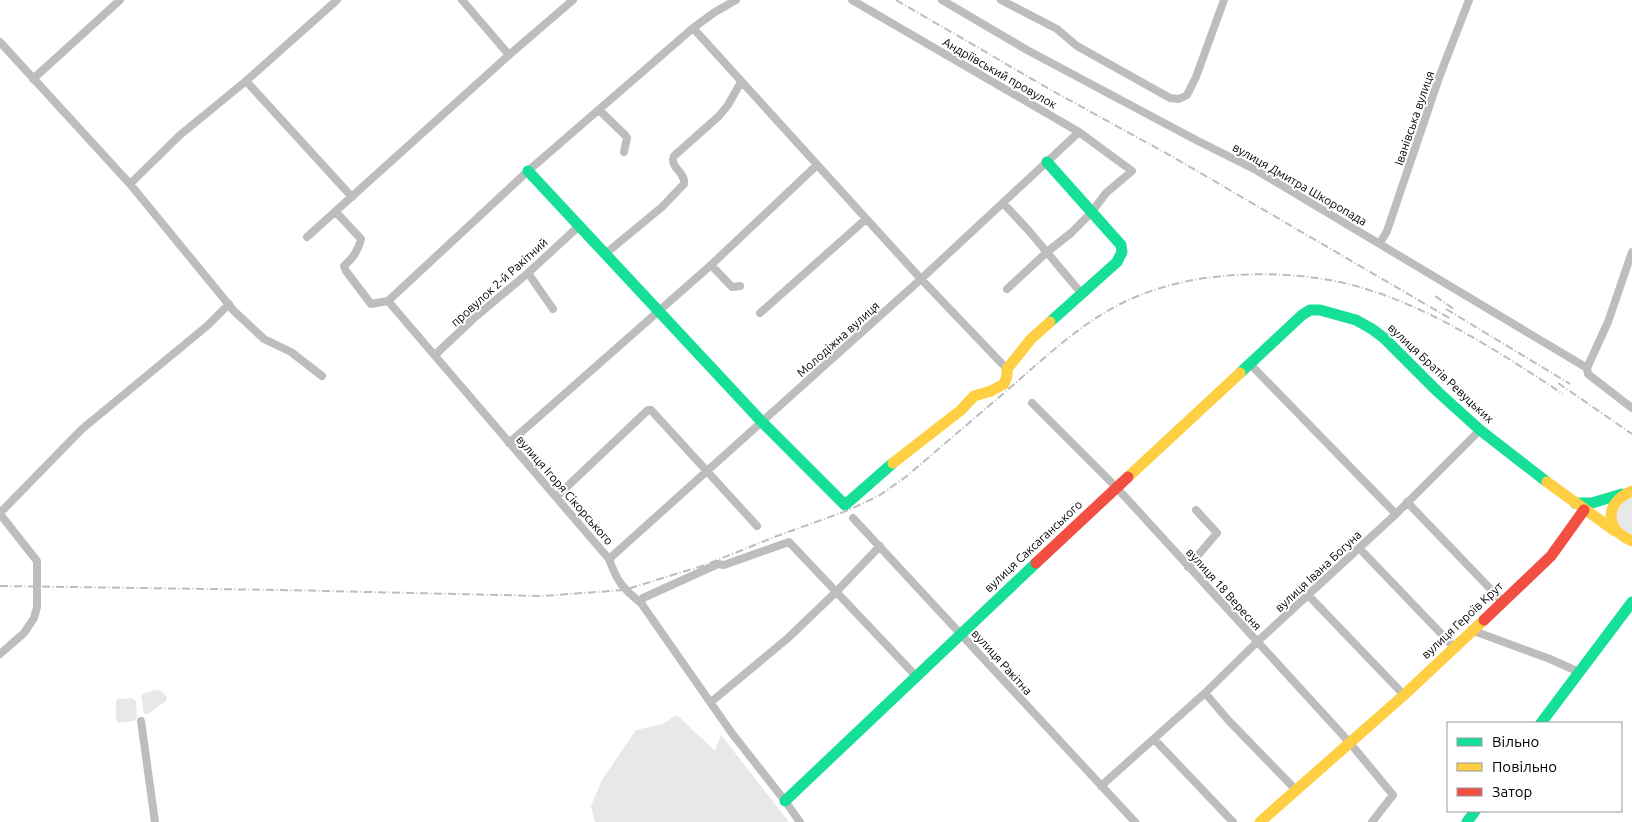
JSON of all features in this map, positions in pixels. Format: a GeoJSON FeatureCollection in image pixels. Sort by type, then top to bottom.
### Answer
{"type":"FeatureCollection","features":[{"type":"Feature","properties":{"kind":"street"},"geometry":{"type":"LineString","coordinates":[[33,78],[120,0]]}},
{"type":"Feature","properties":{"kind":"street"},"geometry":{"type":"LineString","coordinates":[[130,184],[180,135],[246,81],[337,0]]}},
{"type":"Feature","properties":{"kind":"street"},"geometry":{"type":"LineString","coordinates":[[462,0],[509,55]]}},
{"type":"Feature","properties":{"kind":"street"},"geometry":{"type":"LineString","coordinates":[[307,236],[573,0]]}},
{"type":"Feature","properties":{"kind":"street"},"geometry":{"type":"LineString","coordinates":[[336,212],[361,239],[354,257],[344,266],[346,272],[370,304],[388,301],[528,171],[693,28],[736,0]]}},
{"type":"Feature","properties":{"kind":"street","name":"Андріївський провулок"},"geometry":{"type":"LineString","coordinates":[[852,0],[1079,132],[1132,171],[1106,193],[1090,213]]}},
{"type":"Feature","properties":{"kind":"street","name":"вулиця Дмитра Шкоропада"},"geometry":{"type":"LineString","coordinates":[[942,0],[1027,50],[1256,170],[1380,243],[1587,368],[1588,374],[1632,408]]}},
{"type":"Feature","properties":{"kind":"street"},"geometry":{"type":"LineString","coordinates":[[1001,0],[1057,29],[1077,46],[1108,64],[1170,98],[1179,99],[1187,95],[1196,77],[1224,0]]}},
{"type":"Feature","properties":{"kind":"street","name":"Іванівська вулиця"},"geometry":{"type":"LineString","coordinates":[[1380,243],[1387,231],[1467,1]]}},
{"type":"Feature","properties":{"kind":"street"},"geometry":{"type":"LineString","coordinates":[[693,28],[921,279],[1007,369]]}},
{"type":"Feature","properties":{"kind":"street"},"geometry":{"type":"LineString","coordinates":[[0,42],[130,184],[229,304],[264,339],[291,352],[322,376]]}},
{"type":"Feature","properties":{"kind":"street"},"geometry":{"type":"LineString","coordinates":[[246,81],[352,197]]}},
{"type":"Feature","properties":{"kind":"street"},"geometry":{"type":"LineString","coordinates":[[605,254],[662,207],[684,184],[683,176],[673,164],[674,156],[719,116],[728,105],[741,82]]}},
{"type":"Feature","properties":{"kind":"street"},"geometry":{"type":"LineString","coordinates":[[599,110],[627,138],[624,152]]}},
{"type":"Feature","properties":{"kind":"street","name":"Молодіжна вулиця"},"geometry":{"type":"LineString","coordinates":[[609,559],[921,279],[1079,132]]}},
{"type":"Feature","properties":{"kind":"street"},"geometry":{"type":"LineString","coordinates":[[528,171],[762,422],[845,505],[898,459],[961,410],[974,396],[991,391],[1004,384],[1007,369],[1031,339],[1117,262],[1122,252],[1121,245],[1090,213],[1047,162]]}},
{"type":"Feature","properties":{"kind":"street"},"geometry":{"type":"LineString","coordinates":[[509,442],[711,265],[817,165]]}},
{"type":"Feature","properties":{"kind":"street"},"geometry":{"type":"LineString","coordinates":[[1003,203],[1082,294]]}},
{"type":"Feature","properties":{"kind":"street"},"geometry":{"type":"LineString","coordinates":[[1007,289],[1047,252],[1071,233],[1090,213]]}},
{"type":"Feature","properties":{"kind":"street"},"geometry":{"type":"LineString","coordinates":[[760,314],[866,219]]}},
{"type":"Feature","properties":{"kind":"street","name":"провулок 2-й Ракітний"},"geometry":{"type":"LineString","coordinates":[[435,355],[472,319],[528,273],[579,226]]}},
{"type":"Feature","properties":{"kind":"street"},"geometry":{"type":"LineString","coordinates":[[1587,368],[1591,355],[1608,322],[1632,252]]}},
{"type":"Feature","properties":{"kind":"street"},"geometry":{"type":"LineString","coordinates":[[711,265],[732,290],[740,286]]}},
{"type":"Feature","properties":{"kind":"street"},"geometry":{"type":"LineString","coordinates":[[528,273],[553,309]]}},
{"type":"Feature","properties":{"kind":"street","name":"вулиця Ігоря Сікорського"},"geometry":{"type":"LineString","coordinates":[[388,301],[609,559],[614,574],[624,590],[641,603],[731,732],[800,822]]}},
{"type":"Feature","properties":{"kind":"street"},"geometry":{"type":"LineString","coordinates":[[0,654],[24,633],[34,618],[37,607],[37,561],[0,513],[82,429],[207,326],[229,304]]}},
{"type":"Feature","properties":{"kind":"street","name":"вулиця Братів Ревуцьких"},"geometry":{"type":"LineString","coordinates":[[1302,314],[1310,310],[1320,310],[1356,320],[1372,328],[1480,430],[1573,502],[1630,542]]}},
{"type":"Feature","properties":{"kind":"street","name":"вулиця Саксаганського"},"geometry":{"type":"LineString","coordinates":[[785,801],[915,675],[1302,314]]}},
{"type":"Feature","properties":{"kind":"street"},"geometry":{"type":"LineString","coordinates":[[1249,363],[1396,514]]}},
{"type":"Feature","properties":{"kind":"street","name":"вулиця 18 Вересня"},"geometry":{"type":"LineString","coordinates":[[1032,403],[1117,488],[1350,743],[1393,795],[1372,822]]}},
{"type":"Feature","properties":{"kind":"street"},"geometry":{"type":"LineString","coordinates":[[556,497],[648,410],[651,410],[757,526]]}},
{"type":"Feature","properties":{"kind":"street","name":"вулиця Івана Богуна"},"geometry":{"type":"LineString","coordinates":[[1101,786],[1205,693],[1257,642],[1360,548],[1480,430]]}},
{"type":"Feature","properties":{"kind":"street"},"geometry":{"type":"LineString","coordinates":[[1573,502],[1592,503],[1628,492]]}},
{"type":"Feature","properties":{"kind":"street"},"geometry":{"type":"LineString","coordinates":[[1615,531],[1611,523],[1613,506],[1617,499],[1628,492]]}},
{"type":"Feature","properties":{"kind":"street"},"geometry":{"type":"LineString","coordinates":[[1407,502],[1502,601]]}},
{"type":"Feature","properties":{"kind":"street"},"geometry":{"type":"LineString","coordinates":[[1188,567],[1217,533],[1196,510]]}},
{"type":"Feature","properties":{"kind":"street","name":"вулиця Героїв Крут"},"geometry":{"type":"LineString","coordinates":[[1260,822],[1404,695],[1502,601],[1559,546],[1584,510]]}},
{"type":"Feature","properties":{"kind":"street","name":"вулиця Ракітна"},"geometry":{"type":"LineString","coordinates":[[853,518],[1135,822]]}},
{"type":"Feature","properties":{"kind":"street"},"geometry":{"type":"LineString","coordinates":[[641,603],[643,598],[718,564],[724,565],[789,542],[915,675]]}},
{"type":"Feature","properties":{"kind":"street"},"geometry":{"type":"LineString","coordinates":[[711,702],[788,638],[880,546]]}},
{"type":"Feature","properties":{"kind":"street"},"geometry":{"type":"LineString","coordinates":[[1360,548],[1453,646]]}},
{"type":"Feature","properties":{"kind":"street"},"geometry":{"type":"LineString","coordinates":[[1308,596],[1404,695]]}},
{"type":"Feature","properties":{"kind":"street"},"geometry":{"type":"LineString","coordinates":[[1542,722],[1632,602]]}},
{"type":"Feature","properties":{"kind":"street"},"geometry":{"type":"LineString","coordinates":[[1471,630],[1550,659],[1579,672]]}},
{"type":"Feature","properties":{"kind":"street"},"geometry":{"type":"LineString","coordinates":[[1205,693],[1228,721],[1296,790]]}},
{"type":"Feature","properties":{"kind":"street"},"geometry":{"type":"LineString","coordinates":[[141,721],[155,822]]}},
{"type":"Feature","properties":{"kind":"street"},"geometry":{"type":"LineString","coordinates":[[1154,739],[1233,822]]}},
{"type":"Feature","properties":{"kind":"shaded area"},"geometry":{"type":"Polygon","coordinates":[[[1410,127],[1415,128],[1416,132],[1408,156],[1404,159],[1398,156],[1407,129],[1410,127]]]}},
{"type":"Feature","properties":{"kind":"shaded area"},"geometry":{"type":"Polygon","coordinates":[[[1632,496],[1632,536],[1619,526],[1616,512],[1621,502],[1632,496]]]}},
{"type":"Feature","properties":{"kind":"shaded area"},"geometry":{"type":"Polygon","coordinates":[[[154,690],[161,691],[167,697],[166,701],[148,714],[144,714],[141,695],[154,690]]]}},
{"type":"Feature","properties":{"kind":"shaded area"},"geometry":{"type":"Polygon","coordinates":[[[132,698],[136,701],[137,718],[134,721],[118,723],[116,701],[118,699],[132,698]]]}},
{"type":"Feature","properties":{"kind":"shaded area"},"geometry":{"type":"Polygon","coordinates":[[[677,715],[715,751],[721,735],[789,822],[595,822],[591,806],[602,780],[636,730],[662,724],[677,715]]]}},
{"type":"Feature","properties":{"kind":"railway"},"geometry":{"type":"LineString","coordinates":[[896,0],[1051,90],[1173,157],[1451,319]]}},
{"type":"Feature","properties":{"kind":"railway"},"geometry":{"type":"LineString","coordinates":[[0,586],[542,596],[624,590],[705,565],[849,510],[880,495],[907,476],[1050,353],[1093,320],[1135,297],[1168,286],[1203,278],[1274,274],[1335,281],[1365,289],[1395,299],[1454,327],[1563,394]]}},
{"type":"Feature","properties":{"kind":"railway"},"geometry":{"type":"LineString","coordinates":[[1435,296],[1455,310]]}},
{"type":"Feature","properties":{"kind":"railway"},"geometry":{"type":"LineString","coordinates":[[1446,309],[1570,384]]}},
{"type":"Feature","properties":{"kind":"railway"},"geometry":{"type":"LineString","coordinates":[[1558,383],[1632,434]]}},
{"type":"Feature","properties":{"kind":"traffic: fast"},"geometry":{"type":"LineString","coordinates":[[1047,162],[1121,245],[1122,252],[1117,262],[1050,322]]}},
{"type":"Feature","properties":{"kind":"traffic: fast"},"geometry":{"type":"LineString","coordinates":[[528,171],[762,422],[845,505],[893,463]]}},
{"type":"Feature","properties":{"kind":"traffic: fast"},"geometry":{"type":"LineString","coordinates":[[1240,373],[1302,315],[1310,310],[1320,310],[1356,320],[1384,338],[1438,392],[1480,430],[1547,482]]}},
{"type":"Feature","properties":{"kind":"traffic: fast"},"geometry":{"type":"LineString","coordinates":[[1575,503],[1592,503],[1622,494]]}},
{"type":"Feature","properties":{"kind":"traffic: fast"},"geometry":{"type":"LineString","coordinates":[[785,801],[1036,563]]}},
{"type":"Feature","properties":{"kind":"traffic: fast"},"geometry":{"type":"LineString","coordinates":[[1542,722],[1632,602]]}},
{"type":"Feature","properties":{"kind":"traffic: fast"},"geometry":{"type":"LineString","coordinates":[[1467,822],[1474,812]]}},
{"type":"Feature","properties":{"kind":"traffic: slow"},"geometry":{"type":"LineString","coordinates":[[893,463],[961,410],[974,396],[991,391],[1004,384],[1007,369],[1031,339],[1050,322]]}},
{"type":"Feature","properties":{"kind":"traffic: slow"},"geometry":{"type":"LineString","coordinates":[[1128,477],[1240,373]]}},
{"type":"Feature","properties":{"kind":"traffic: slow"},"geometry":{"type":"LineString","coordinates":[[1547,482],[1615,531]]}},
{"type":"Feature","properties":{"kind":"traffic: slow"},"geometry":{"type":"LineString","coordinates":[[1632,491],[1616,502],[1611,516],[1616,530],[1632,541]]}},
{"type":"Feature","properties":{"kind":"traffic: slow"},"geometry":{"type":"LineString","coordinates":[[1260,822],[1404,695],[1484,620]]}},
{"type":"Feature","properties":{"kind":"traffic: jam"},"geometry":{"type":"LineString","coordinates":[[1036,563],[1128,477]]}},
{"type":"Feature","properties":{"kind":"traffic: jam"},"geometry":{"type":"LineString","coordinates":[[1484,620],[1551,556],[1584,510]]}}]}
